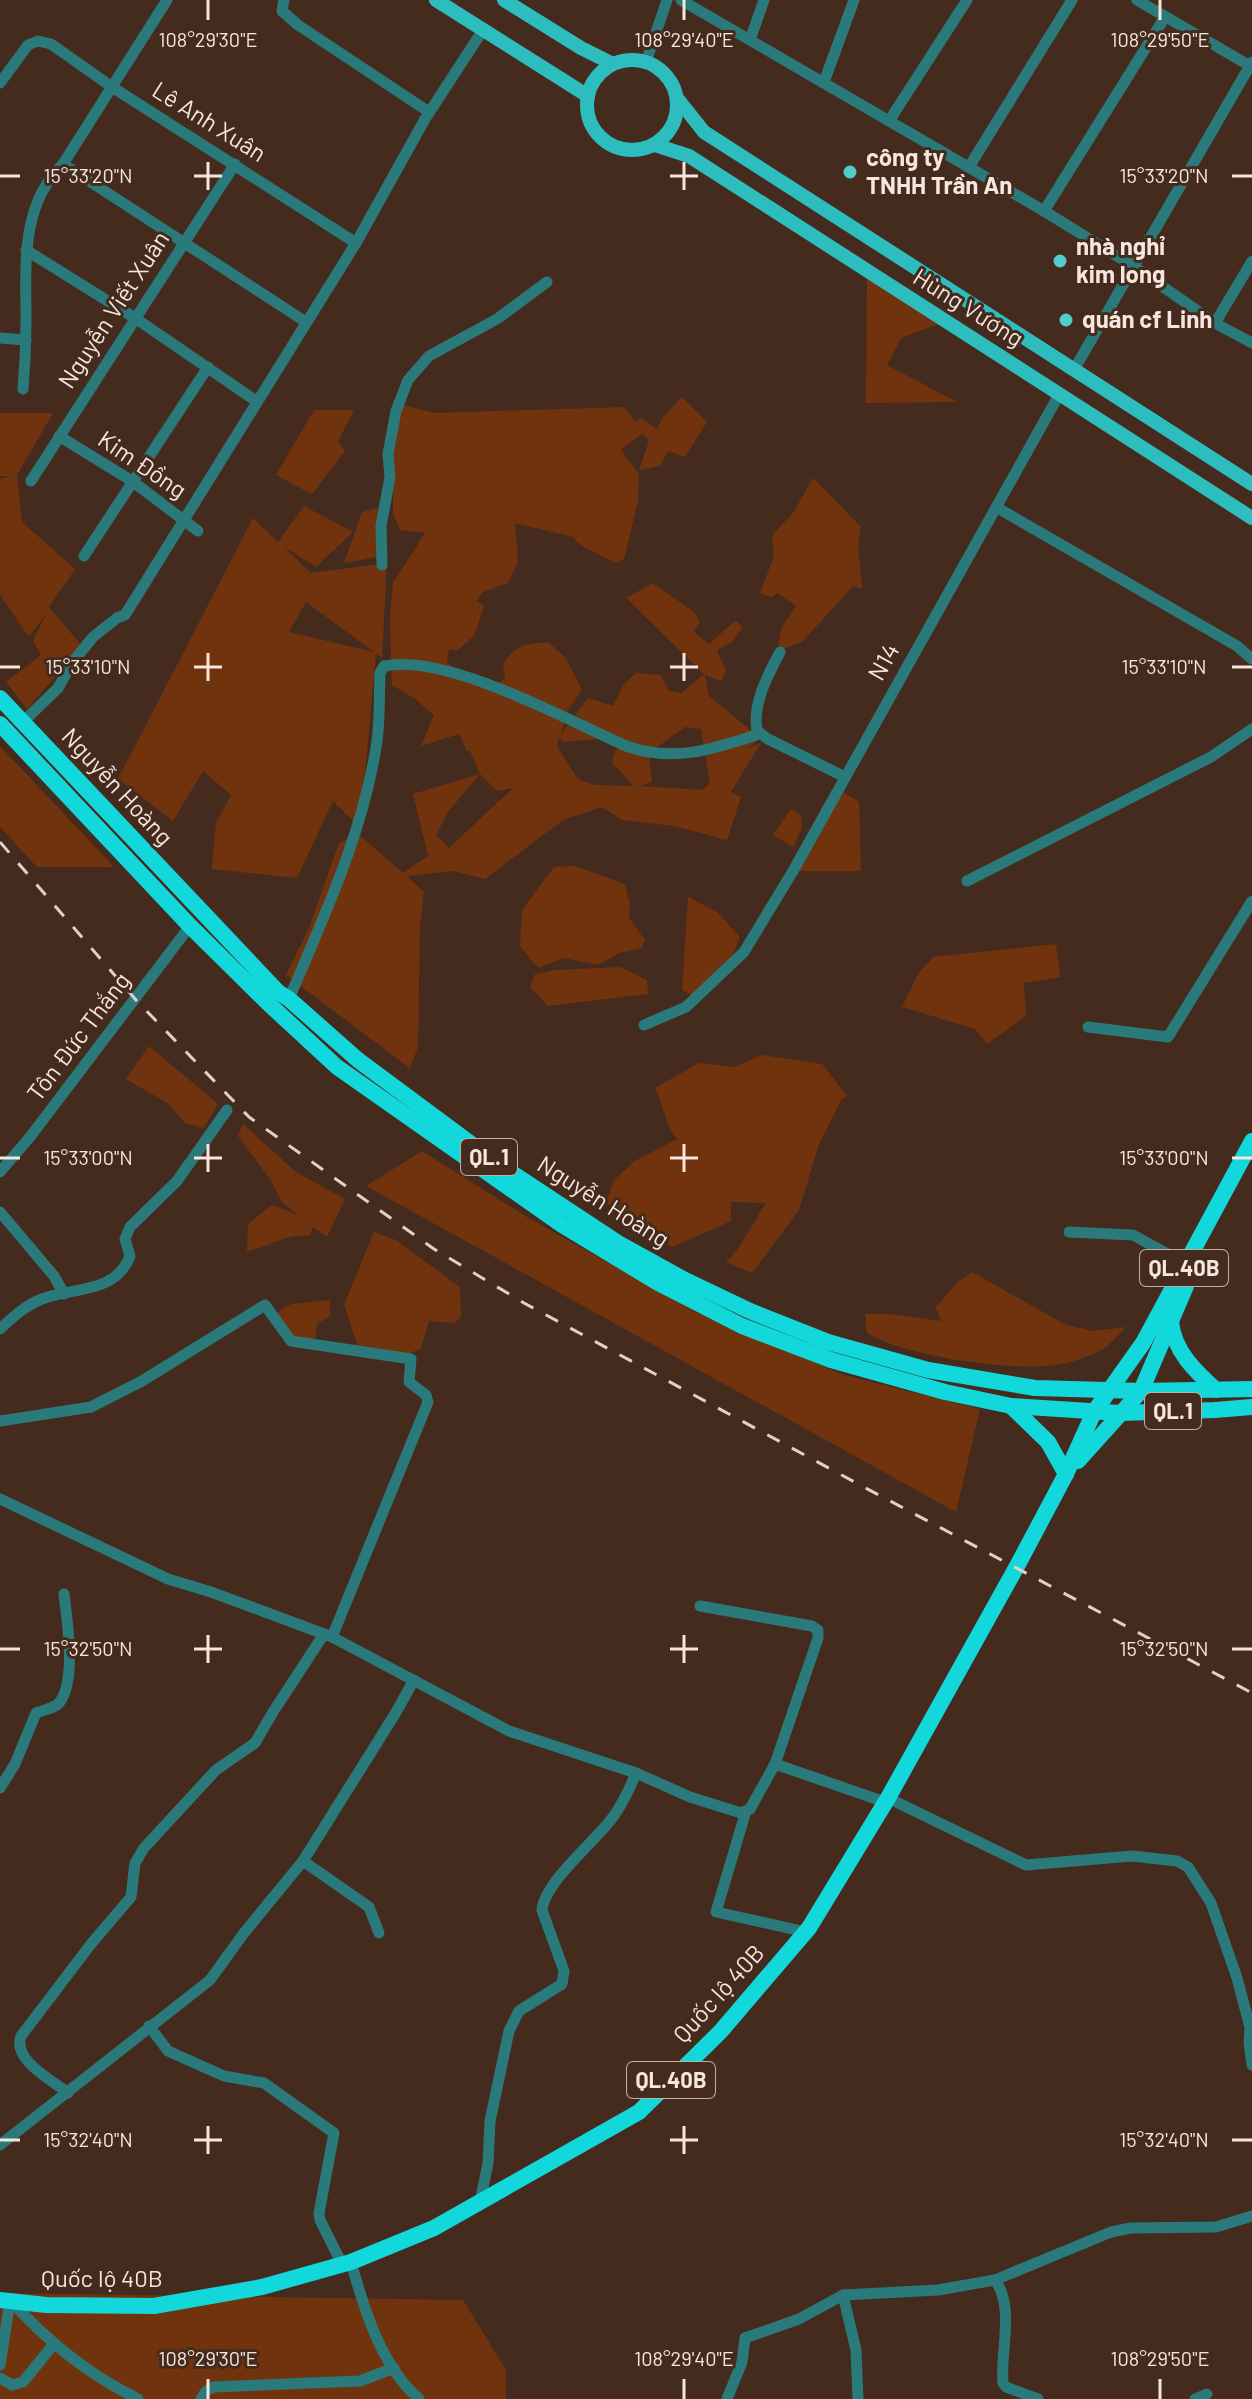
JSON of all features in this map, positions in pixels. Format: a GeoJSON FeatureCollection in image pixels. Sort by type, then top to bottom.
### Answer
{"type":"FeatureCollection","features":[{"type":"Feature","properties":{"kind":"highway","name":"Nguyễn Hoàng"},"geometry":{"type":"LineString","coordinates":[[0,698],[278,992],[358,1060],[494,1161],[618,1243],[685,1280],[750,1311],[828,1342],[928,1370],[1035,1388],[1141,1391],[1252,1389]]}},
{"type":"Feature","properties":{"kind":"highway","name":"Nguyễn Hoàng"},"geometry":{"type":"LineString","coordinates":[[0,724],[190,926],[337,1067],[562,1225],[658,1283],[742,1326],[831,1360],[945,1392],[1011,1406],[1120,1413],[1252,1407]]}},
{"type":"Feature","properties":{"kind":"highway","name":"QL.40B"},"geometry":{"type":"LineString","coordinates":[[1108,1390],[1143,1343],[1252,1141]]}},
{"type":"Feature","properties":{"kind":"highway","name":"Quốc lộ 40B"},"geometry":{"type":"LineString","coordinates":[[1066,1474],[1141,1391],[1191,1274],[1252,1158]]}},
{"type":"Feature","properties":{"kind":"highway"},"geometry":{"type":"LineString","coordinates":[[1170,1321],[1176,1345],[1199,1375],[1216,1390]]}},
{"type":"Feature","properties":{"kind":"highway","name":"Quốc lộ 40B"},"geometry":{"type":"LineString","coordinates":[[5,2300],[46,2305],[154,2306],[262,2287],[346,2263],[434,2228],[639,2112],[721,2031],[806,1932],[887,1800],[1066,1474],[1094,1412],[1108,1390]]}},
{"type":"Feature","properties":{"kind":"highway"},"geometry":{"type":"LineString","coordinates":[[1011,1406],[1048,1442],[1066,1474]]}},
{"type":"Feature","properties":{"kind":"main road"},"geometry":{"type":"LineString","coordinates":[[436,0],[588,96]]}},
{"type":"Feature","properties":{"kind":"main road"},"geometry":{"type":"LineString","coordinates":[[504,0],[581,48],[613,64]]}},
{"type":"Feature","properties":{"kind":"main road"},"geometry":{"type":"LineString","coordinates":[[629,60],[646,62],[672,82],[677,98],[673,125],[655,145],[641,150],[612,146],[591,125],[587,111],[593,83],[601,72],[613,64],[629,60]]}},
{"type":"Feature","properties":{"kind":"main road","name":"Hùng Vương"},"geometry":{"type":"LineString","coordinates":[[677,98],[704,132],[1252,484]]}},
{"type":"Feature","properties":{"kind":"main road","name":"Hùng Vương"},"geometry":{"type":"LineString","coordinates":[[655,145],[689,156],[1252,518]]}},
{"type":"Feature","properties":{"kind":"main road"},"geometry":{"type":"LineString","coordinates":[[1060,393],[1075,368]]}},
{"type":"Feature","properties":{"kind":"street"},"geometry":{"type":"LineString","coordinates":[[23,389],[26,250],[39,197],[167,0]]}},
{"type":"Feature","properties":{"kind":"street"},"geometry":{"type":"LineString","coordinates":[[284,0],[282,11],[298,25],[429,112]]}},
{"type":"Feature","properties":{"kind":"street"},"geometry":{"type":"LineString","coordinates":[[646,62],[667,0]]}},
{"type":"Feature","properties":{"kind":"street"},"geometry":{"type":"LineString","coordinates":[[681,0],[1044,211],[1133,266],[1215,323],[1252,343]]}},
{"type":"Feature","properties":{"kind":"street"},"geometry":{"type":"LineString","coordinates":[[750,40],[764,0]]}},
{"type":"Feature","properties":{"kind":"street"},"geometry":{"type":"LineString","coordinates":[[824,82],[854,0]]}},
{"type":"Feature","properties":{"kind":"street"},"geometry":{"type":"LineString","coordinates":[[889,121],[967,0]]}},
{"type":"Feature","properties":{"kind":"street"},"geometry":{"type":"LineString","coordinates":[[969,167],[1072,0]]}},
{"type":"Feature","properties":{"kind":"street"},"geometry":{"type":"LineString","coordinates":[[1075,368],[1251,65],[1137,0]]}},
{"type":"Feature","properties":{"kind":"street"},"geometry":{"type":"LineString","coordinates":[[1044,211],[1165,17]]}},
{"type":"Feature","properties":{"kind":"street"},"geometry":{"type":"LineString","coordinates":[[23,722],[58,688],[72,663],[93,637],[125,615],[356,243],[429,112],[483,30]]}},
{"type":"Feature","properties":{"kind":"street","name":"Lê Anh Xuân"},"geometry":{"type":"LineString","coordinates":[[4,68],[22,50],[38,41],[51,44],[112,87],[356,243]]}},
{"type":"Feature","properties":{"kind":"street"},"geometry":{"type":"LineString","coordinates":[[0,83],[4,68]]}},
{"type":"Feature","properties":{"kind":"street"},"geometry":{"type":"LineString","coordinates":[[63,164],[306,322]]}},
{"type":"Feature","properties":{"kind":"street","name":"Nguyễn Viết Xuân"},"geometry":{"type":"LineString","coordinates":[[31,481],[235,164]]}},
{"type":"Feature","properties":{"kind":"street"},"geometry":{"type":"LineString","coordinates":[[26,250],[135,318],[256,401]]}},
{"type":"Feature","properties":{"kind":"street"},"geometry":{"type":"LineString","coordinates":[[1215,323],[1252,261]]}},
{"type":"Feature","properties":{"kind":"street"},"geometry":{"type":"LineString","coordinates":[[382,565],[381,526],[390,477],[388,454],[396,411],[408,380],[429,356],[497,319],[547,282]]}},
{"type":"Feature","properties":{"kind":"street"},"geometry":{"type":"LineString","coordinates":[[0,338],[26,340]]}},
{"type":"Feature","properties":{"kind":"street"},"geometry":{"type":"LineString","coordinates":[[84,556],[208,367]]}},
{"type":"Feature","properties":{"kind":"street","name":"N14"},"geometry":{"type":"LineString","coordinates":[[644,1025],[686,1007],[744,952],[1060,393]]}},
{"type":"Feature","properties":{"kind":"street","name":"Kim Đồng"},"geometry":{"type":"LineString","coordinates":[[59,436],[132,481],[198,531]]}},
{"type":"Feature","properties":{"kind":"street"},"geometry":{"type":"LineString","coordinates":[[996,507],[1237,646],[1252,659]]}},
{"type":"Feature","properties":{"kind":"street"},"geometry":{"type":"LineString","coordinates":[[759,734],[756,721],[762,692],[780,652]]}},
{"type":"Feature","properties":{"kind":"street"},"geometry":{"type":"LineString","coordinates":[[289,999],[341,874],[365,792],[378,737],[380,673],[384,666],[453,671],[641,750],[703,753],[759,734],[845,777]]}},
{"type":"Feature","properties":{"kind":"street"},"geometry":{"type":"LineString","coordinates":[[967,881],[1211,757],[1252,729]]}},
{"type":"Feature","properties":{"kind":"street"},"geometry":{"type":"LineString","coordinates":[[1088,1027],[1168,1037],[1252,901]]}},
{"type":"Feature","properties":{"kind":"street","name":"Tôn Đức Thắng"},"geometry":{"type":"LineString","coordinates":[[0,1172],[136,1000],[190,926]]}},
{"type":"Feature","properties":{"kind":"street"},"geometry":{"type":"LineString","coordinates":[[0,1329],[31,1304],[97,1288],[124,1267],[130,1256],[125,1239],[130,1227],[177,1181],[227,1110]]}},
{"type":"Feature","properties":{"kind":"street"},"geometry":{"type":"LineString","coordinates":[[0,1212],[54,1276],[64,1294]]}},
{"type":"Feature","properties":{"kind":"street"},"geometry":{"type":"LineString","coordinates":[[1069,1232],[1133,1235],[1186,1264]]}},
{"type":"Feature","properties":{"kind":"street"},"geometry":{"type":"LineString","coordinates":[[0,1421],[91,1407],[142,1381],[265,1305],[291,1341],[411,1359],[409,1382],[426,1395],[428,1402],[328,1636],[273,1712],[255,1743],[216,1770],[144,1848],[135,1863],[131,1897],[21,2036],[19,2046],[22,2055],[68,2093]]}},
{"type":"Feature","properties":{"kind":"street"},"geometry":{"type":"LineString","coordinates":[[0,1499],[168,1579],[328,1636],[509,1731],[636,1773],[690,1797],[741,1813],[750,1809],[775,1764],[818,1638],[818,1630],[812,1626],[700,1606]]}},
{"type":"Feature","properties":{"kind":"street"},"geometry":{"type":"LineString","coordinates":[[0,1788],[15,1764],[36,1713],[58,1704],[66,1690],[69,1648],[64,1594]]}},
{"type":"Feature","properties":{"kind":"street"},"geometry":{"type":"LineString","coordinates":[[0,2145],[210,1980],[303,1861],[414,1680]]}},
{"type":"Feature","properties":{"kind":"street"},"geometry":{"type":"LineString","coordinates":[[775,1764],[887,1800],[1026,1865],[1132,1856],[1177,1861],[1188,1867],[1211,1903],[1237,1978],[1250,2027],[1252,2065]]}},
{"type":"Feature","properties":{"kind":"street"},"geometry":{"type":"LineString","coordinates":[[480,2202],[488,2163],[490,2121],[509,2031],[519,2011],[556,1990],[564,1978],[542,1910],[543,1903],[556,1882],[613,1817],[636,1773]]}},
{"type":"Feature","properties":{"kind":"street"},"geometry":{"type":"LineString","coordinates":[[746,1811],[716,1912],[806,1932]]}},
{"type":"Feature","properties":{"kind":"street"},"geometry":{"type":"LineString","coordinates":[[303,1861],[369,1907],[379,1933]]}},
{"type":"Feature","properties":{"kind":"street"},"geometry":{"type":"LineString","coordinates":[[149,2026],[168,2051],[224,2076],[264,2083],[334,2133],[320,2220],[346,2263],[367,2321],[404,2386],[419,2399]]}},
{"type":"Feature","properties":{"kind":"street"},"geometry":{"type":"LineString","coordinates":[[727,2399],[742,2362],[745,2338],[799,2319],[843,2295],[938,2290],[995,2280],[1111,2232],[1131,2228],[1216,2227],[1252,2216]]}},
{"type":"Feature","properties":{"kind":"street"},"geometry":{"type":"LineString","coordinates":[[995,2280],[1003,2296],[1005,2315],[1003,2383],[1038,2399]]}},
{"type":"Feature","properties":{"kind":"street"},"geometry":{"type":"LineString","coordinates":[[843,2295],[856,2350],[858,2399]]}},
{"type":"Feature","properties":{"kind":"street"},"geometry":{"type":"LineString","coordinates":[[5,2300],[53,2345],[112,2386],[138,2399]]}},
{"type":"Feature","properties":{"kind":"street"},"geometry":{"type":"LineString","coordinates":[[0,2365],[5,2300]]}},
{"type":"Feature","properties":{"kind":"street"},"geometry":{"type":"LineString","coordinates":[[0,2378],[12,2385],[23,2382],[53,2345]]}},
{"type":"Feature","properties":{"kind":"street"},"geometry":{"type":"LineString","coordinates":[[201,2399],[213,2387],[360,2381],[394,2368]]}},
{"type":"Feature","properties":{"kind":"street"},"geometry":{"type":"LineString","coordinates":[[1195,2399],[1207,2394]]}},
{"type":"Feature","properties":{"kind":"shaded area"},"geometry":{"type":"Polygon","coordinates":[[[867,275],[941,323],[901,338],[887,365],[957,402],[866,403],[867,275]]]}},
{"type":"Feature","properties":{"kind":"shaded area"},"geometry":{"type":"Polygon","coordinates":[[[682,397],[707,422],[685,457],[668,451],[660,466],[639,470],[649,441],[643,433],[621,450],[639,474],[638,501],[624,559],[616,563],[582,546],[573,537],[515,523],[518,561],[508,583],[483,592],[476,601],[484,606],[474,636],[457,651],[449,649],[447,663],[487,689],[505,679],[503,664],[517,649],[528,644],[549,643],[565,657],[582,690],[568,710],[561,734],[588,698],[613,706],[623,685],[636,673],[661,675],[669,691],[681,693],[704,674],[626,598],[653,583],[694,612],[700,622],[694,632],[709,644],[736,620],[743,627],[732,642],[717,650],[726,671],[721,681],[705,675],[709,696],[760,738],[747,749],[761,743],[731,792],[741,797],[727,840],[674,826],[622,820],[602,807],[563,820],[485,879],[452,871],[407,876],[424,892],[420,924],[418,1047],[410,1068],[286,975],[309,928],[339,843],[358,834],[403,873],[428,856],[413,794],[480,774],[459,734],[421,746],[434,715],[392,685],[390,617],[393,583],[425,533],[400,530],[393,514],[393,402],[434,413],[625,407],[635,421],[641,418],[657,429],[663,417],[682,397]],[[685,727],[649,753],[652,782],[639,786],[702,790],[710,783],[701,729],[685,727]],[[559,738],[557,746],[578,779],[594,785],[634,786],[612,763],[615,751],[621,746],[597,739],[563,742],[559,738]],[[480,774],[448,812],[436,835],[449,848],[513,788],[497,791],[480,774]]]}},
{"type":"Feature","properties":{"kind":"shaded area"},"geometry":{"type":"Polygon","coordinates":[[[314,410],[354,410],[338,441],[345,451],[312,494],[276,475],[314,410]]]}},
{"type":"Feature","properties":{"kind":"shaded area"},"geometry":{"type":"Polygon","coordinates":[[[0,413],[53,413],[17,475],[22,522],[75,569],[49,607],[82,646],[27,709],[6,682],[41,655],[33,641],[46,614],[29,637],[0,595],[0,479],[11,476],[0,476],[0,413]]]}},
{"type":"Feature","properties":{"kind":"shaded area"},"geometry":{"type":"Polygon","coordinates":[[[813,478],[861,527],[858,544],[862,589],[853,586],[802,642],[778,651],[781,629],[796,606],[777,593],[772,597],[760,593],[774,556],[774,533],[793,513],[813,478]]]}},
{"type":"Feature","properties":{"kind":"shaded area"},"geometry":{"type":"Polygon","coordinates":[[[304,506],[353,532],[316,567],[283,546],[311,573],[387,563],[382,658],[376,654],[360,828],[333,801],[297,878],[212,869],[216,823],[231,795],[203,771],[173,821],[118,779],[253,518],[278,542],[304,506]],[[306,602],[289,632],[374,652],[306,602]]]}},
{"type":"Feature","properties":{"kind":"shaded area"},"geometry":{"type":"Polygon","coordinates":[[[380,508],[387,555],[344,563],[362,512],[380,508]]]}},
{"type":"Feature","properties":{"kind":"shaded area"},"geometry":{"type":"Polygon","coordinates":[[[0,746],[114,867],[37,867],[0,827],[0,746]]]}},
{"type":"Feature","properties":{"kind":"shaded area"},"geometry":{"type":"Polygon","coordinates":[[[843,792],[859,802],[861,871],[793,871],[843,792]]]}},
{"type":"Feature","properties":{"kind":"shaded area"},"geometry":{"type":"Polygon","coordinates":[[[791,809],[801,815],[802,828],[793,847],[773,835],[791,809]]]}},
{"type":"Feature","properties":{"kind":"shaded area"},"geometry":{"type":"Polygon","coordinates":[[[575,866],[625,884],[630,904],[629,918],[645,940],[642,948],[619,953],[598,965],[564,958],[538,968],[520,946],[522,910],[554,867],[575,866]]]}},
{"type":"Feature","properties":{"kind":"shaded area"},"geometry":{"type":"Polygon","coordinates":[[[688,897],[717,912],[740,937],[727,967],[700,1000],[682,990],[688,897]]]}},
{"type":"Feature","properties":{"kind":"shaded area"},"geometry":{"type":"Polygon","coordinates":[[[1056,944],[1060,977],[1024,983],[1026,1016],[987,1044],[975,1029],[902,1007],[918,974],[933,957],[1056,944]]]}},
{"type":"Feature","properties":{"kind":"shaded area"},"geometry":{"type":"Polygon","coordinates":[[[620,967],[647,980],[648,994],[548,1006],[530,987],[535,974],[620,967]]]}},
{"type":"Feature","properties":{"kind":"shaded area"},"geometry":{"type":"Polygon","coordinates":[[[149,1046],[218,1104],[204,1128],[185,1123],[167,1103],[126,1079],[149,1046]]]}},
{"type":"Feature","properties":{"kind":"shaded area"},"geometry":{"type":"Polygon","coordinates":[[[762,1055],[822,1064],[847,1096],[841,1100],[819,1144],[799,1210],[752,1273],[726,1262],[766,1203],[731,1202],[731,1221],[672,1247],[606,1203],[614,1180],[635,1161],[677,1139],[655,1088],[699,1063],[734,1067],[762,1055]]]}},
{"type":"Feature","properties":{"kind":"shaded area"},"geometry":{"type":"Polygon","coordinates":[[[243,1124],[296,1172],[345,1199],[327,1237],[313,1227],[310,1236],[285,1238],[247,1251],[248,1224],[272,1205],[298,1215],[282,1202],[270,1179],[238,1136],[243,1124]]]}},
{"type":"Feature","properties":{"kind":"shaded area"},"geometry":{"type":"Polygon","coordinates":[[[422,1151],[527,1217],[690,1309],[844,1375],[980,1409],[956,1512],[366,1186],[422,1151]]]}},
{"type":"Feature","properties":{"kind":"shaded area"},"geometry":{"type":"Polygon","coordinates":[[[374,1232],[396,1240],[460,1287],[461,1318],[453,1323],[429,1321],[421,1348],[411,1353],[370,1354],[357,1344],[344,1305],[374,1232]]]}},
{"type":"Feature","properties":{"kind":"shaded area"},"geometry":{"type":"Polygon","coordinates":[[[972,1272],[1064,1324],[1092,1331],[1126,1327],[1098,1352],[1066,1363],[1037,1367],[987,1364],[931,1355],[906,1349],[867,1333],[865,1314],[942,1321],[935,1308],[958,1282],[972,1272]]]}},
{"type":"Feature","properties":{"kind":"shaded area"},"geometry":{"type":"Polygon","coordinates":[[[330,1300],[330,1316],[317,1324],[315,1339],[296,1343],[278,1320],[278,1312],[291,1304],[330,1300]]]}},
{"type":"Feature","properties":{"kind":"shaded area"},"geometry":{"type":"Polygon","coordinates":[[[0,2293],[463,2300],[506,2370],[506,2399],[0,2399],[0,2293]]]}},
{"type":"Feature","properties":{"kind":"railway"},"geometry":{"type":"LineString","coordinates":[[0,842],[136,1000],[249,1117],[434,1249],[524,1303],[1252,1693]]}},
{"type":"Feature","properties":{"kind":"place","name":"công ty TNHH Trần An"},"geometry":{"type":"Point","coordinates":[850,172]}},
{"type":"Feature","properties":{"kind":"place","name":"nhà nghỉ kim long"},"geometry":{"type":"Point","coordinates":[1060,261]}},
{"type":"Feature","properties":{"kind":"place","name":"quán cf Linh"},"geometry":{"type":"Point","coordinates":[1066,320]}}]}
